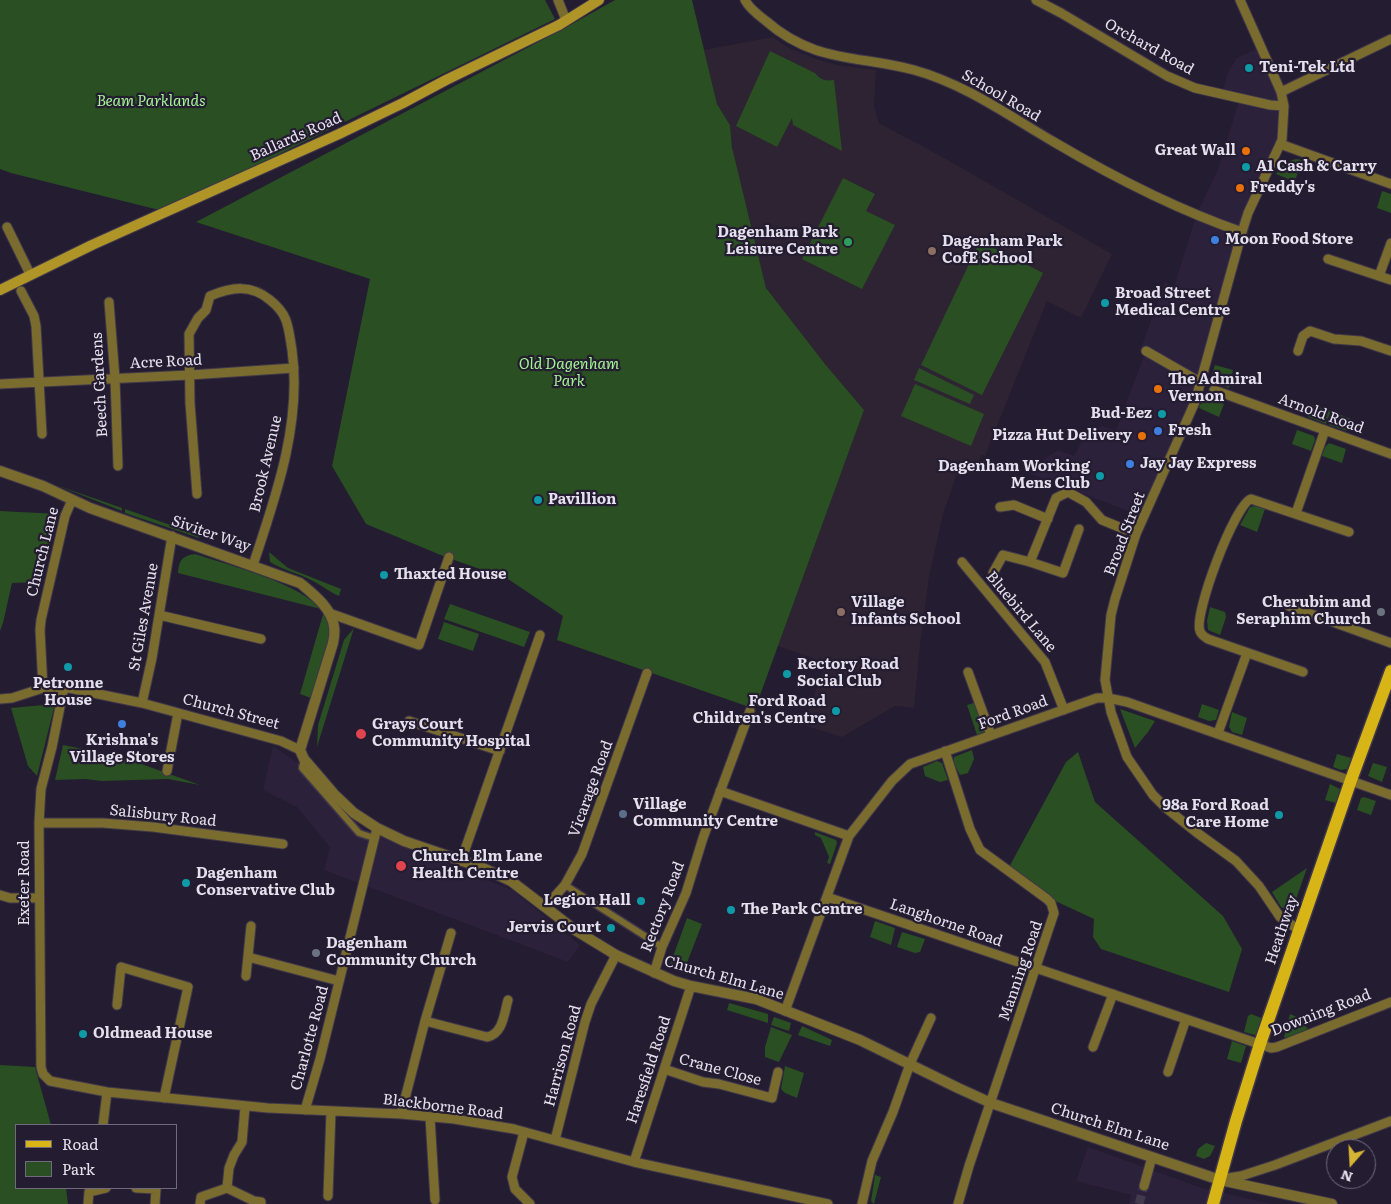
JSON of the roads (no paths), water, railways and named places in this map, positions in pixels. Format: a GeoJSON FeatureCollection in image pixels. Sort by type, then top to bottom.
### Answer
{"type":"FeatureCollection","features":[{"type":"Feature","properties":{"kind":"main road","name":"Ballards Road"},"geometry":{"type":"LineString","coordinates":[[0,290],[30,274],[340,134],[566,20],[599,0]]}},
{"type":"Feature","properties":{"kind":"main road","name":"Heathway"},"geometry":{"type":"LineString","coordinates":[[1214,1204],[1236,1121],[1260,1044],[1391,670]]}},
{"type":"Feature","properties":{"kind":"street"},"geometry":{"type":"LineString","coordinates":[[558,0],[566,20]]}},
{"type":"Feature","properties":{"kind":"street","name":"School Road"},"geometry":{"type":"LineString","coordinates":[[744,0],[779,33],[806,47],[840,57],[913,70],[948,82],[991,104],[1129,184],[1196,216],[1242,232]]}},
{"type":"Feature","properties":{"kind":"street","name":"Orchard Road"},"geometry":{"type":"LineString","coordinates":[[1036,0],[1174,79],[1196,88],[1270,105],[1284,106]]}},
{"type":"Feature","properties":{"kind":"street","name":"Broad Street"},"geometry":{"type":"LineString","coordinates":[[1240,0],[1281,92],[1284,106],[1284,126],[1280,144],[1248,213],[1195,402],[1136,534],[1111,615],[1105,680],[1111,712],[1128,757],[1154,796],[1196,832],[1236,861],[1260,886],[1284,922],[1299,930]]}},
{"type":"Feature","properties":{"kind":"street"},"geometry":{"type":"LineString","coordinates":[[1281,92],[1391,39]]}},
{"type":"Feature","properties":{"kind":"street"},"geometry":{"type":"LineString","coordinates":[[1280,144],[1391,184]]}},
{"type":"Feature","properties":{"kind":"street"},"geometry":{"type":"LineString","coordinates":[[7,227],[30,274]]}},
{"type":"Feature","properties":{"kind":"street"},"geometry":{"type":"LineString","coordinates":[[1379,276],[1391,243]]}},
{"type":"Feature","properties":{"kind":"street"},"geometry":{"type":"LineString","coordinates":[[1328,258],[1391,280]]}},
{"type":"Feature","properties":{"kind":"street","name":"Brook Avenue"},"geometry":{"type":"LineString","coordinates":[[197,494],[190,403],[190,334],[198,318],[206,310],[210,296],[224,290],[242,288],[261,293],[279,308],[288,323],[295,386],[288,443],[271,511],[253,565]]}},
{"type":"Feature","properties":{"kind":"street"},"geometry":{"type":"LineString","coordinates":[[21,291],[35,321],[42,434]]}},
{"type":"Feature","properties":{"kind":"street","name":"Beech Gardens"},"geometry":{"type":"LineString","coordinates":[[109,302],[115,378],[118,466]]}},
{"type":"Feature","properties":{"kind":"street"},"geometry":{"type":"LineString","coordinates":[[1298,351],[1303,336],[1310,331],[1334,339],[1361,341],[1391,352]]}},
{"type":"Feature","properties":{"kind":"street"},"geometry":{"type":"LineString","coordinates":[[1146,351],[1200,382]]}},
{"type":"Feature","properties":{"kind":"street","name":"Acre Road"},"geometry":{"type":"LineString","coordinates":[[0,384],[294,368]]}},
{"type":"Feature","properties":{"kind":"street","name":"Arnold Road"},"geometry":{"type":"LineString","coordinates":[[1214,390],[1391,454]]}},
{"type":"Feature","properties":{"kind":"street"},"geometry":{"type":"LineString","coordinates":[[1296,513],[1325,430]]}},
{"type":"Feature","properties":{"kind":"street","name":"Church Lane"},"geometry":{"type":"LineString","coordinates":[[0,471],[43,486],[72,500],[65,516],[41,620],[43,688]]}},
{"type":"Feature","properties":{"kind":"street"},"geometry":{"type":"LineString","coordinates":[[1030,562],[1056,498],[1068,492],[1086,502],[1102,520],[1136,534]]}},
{"type":"Feature","properties":{"kind":"street","name":"Siviter Way"},"geometry":{"type":"LineString","coordinates":[[72,500],[300,583],[316,596],[329,613],[334,626],[334,644],[302,754]]}},
{"type":"Feature","properties":{"kind":"street"},"geometry":{"type":"LineString","coordinates":[[1303,672],[1208,639],[1200,631],[1200,620],[1204,604],[1220,552],[1233,522],[1246,500],[1256,500],[1349,532]]}},
{"type":"Feature","properties":{"kind":"street"},"geometry":{"type":"LineString","coordinates":[[1000,508],[1014,505],[1048,519]]}},
{"type":"Feature","properties":{"kind":"street"},"geometry":{"type":"LineString","coordinates":[[993,574],[1004,555],[1063,573],[1080,529]]}},
{"type":"Feature","properties":{"kind":"street","name":"St Giles Avenue"},"geometry":{"type":"LineString","coordinates":[[142,702],[172,536]]}},
{"type":"Feature","properties":{"kind":"street"},"geometry":{"type":"LineString","coordinates":[[329,613],[419,645],[449,557]]}},
{"type":"Feature","properties":{"kind":"street","name":"Bluebird Lane"},"geometry":{"type":"LineString","coordinates":[[962,562],[1045,662],[1064,710]]}},
{"type":"Feature","properties":{"kind":"street"},"geometry":{"type":"LineString","coordinates":[[1289,606],[1391,643]]}},
{"type":"Feature","properties":{"kind":"street"},"geometry":{"type":"LineString","coordinates":[[159,615],[261,638]]}},
{"type":"Feature","properties":{"kind":"street"},"geometry":{"type":"LineString","coordinates":[[461,862],[540,635]]}},
{"type":"Feature","properties":{"kind":"street"},"geometry":{"type":"LineString","coordinates":[[1218,733],[1247,653]]}},
{"type":"Feature","properties":{"kind":"street"},"geometry":{"type":"LineString","coordinates":[[968,672],[991,735]]}},
{"type":"Feature","properties":{"kind":"street","name":"Vicarage Road"},"geometry":{"type":"LineString","coordinates":[[546,906],[565,884],[582,854],[647,673]]}},
{"type":"Feature","properties":{"kind":"street","name":"Church Street"},"geometry":{"type":"LineString","coordinates":[[0,698],[12,698],[43,688],[64,687],[142,702],[178,714],[280,741],[302,754],[334,794],[376,833]]}},
{"type":"Feature","properties":{"kind":"street","name":"Exeter Road"},"geometry":{"type":"LineString","coordinates":[[48,1079],[43,1074],[41,1067],[39,823],[41,789],[64,687]]}},
{"type":"Feature","properties":{"kind":"street","name":"Ford Road"},"geometry":{"type":"LineString","coordinates":[[785,1011],[849,836],[892,781],[910,764],[945,751],[1097,698],[1108,698],[1122,700],[1391,794]]}},
{"type":"Feature","properties":{"kind":"street","name":"Rectory Road"},"geometry":{"type":"LineString","coordinates":[[654,973],[662,947],[686,893],[703,838],[750,710]]}},
{"type":"Feature","properties":{"kind":"street"},"geometry":{"type":"LineString","coordinates":[[167,771],[178,714]]}},
{"type":"Feature","properties":{"kind":"street"},"geometry":{"type":"LineString","coordinates":[[409,721],[500,751]]}},
{"type":"Feature","properties":{"kind":"street","name":"Manning Road"},"geometry":{"type":"LineString","coordinates":[[945,751],[970,829],[980,850],[1052,903],[1054,913],[968,1166],[958,1204]]}},
{"type":"Feature","properties":{"kind":"street"},"geometry":{"type":"LineString","coordinates":[[720,791],[849,836]]}},
{"type":"Feature","properties":{"kind":"street","name":"Salisbury Road"},"geometry":{"type":"LineString","coordinates":[[39,823],[103,823],[153,827],[283,844]]}},
{"type":"Feature","properties":{"kind":"street","name":"Church Elm Lane"},"geometry":{"type":"LineString","coordinates":[[376,833],[483,868],[511,881],[576,930],[616,955],[654,973],[691,986],[756,1000],[860,1040],[991,1102],[1152,1157],[1220,1180],[1319,1203],[1332,1204]]}},
{"type":"Feature","properties":{"kind":"street","name":"Charlotte Road"},"geometry":{"type":"LineString","coordinates":[[306,1110],[376,833]]}},
{"type":"Feature","properties":{"kind":"street"},"geometry":{"type":"LineString","coordinates":[[565,884],[662,947]]}},
{"type":"Feature","properties":{"kind":"street"},"geometry":{"type":"LineString","coordinates":[[0,895],[10,898],[39,898]]}},
{"type":"Feature","properties":{"kind":"street","name":"Langhorne Road"},"geometry":{"type":"LineString","coordinates":[[827,897],[1260,1044]]}},
{"type":"Feature","properties":{"kind":"street"},"geometry":{"type":"LineString","coordinates":[[246,976],[251,926]]}},
{"type":"Feature","properties":{"kind":"street"},"geometry":{"type":"LineString","coordinates":[[401,1114],[451,932]]}},
{"type":"Feature","properties":{"kind":"street","name":"Harrison Road"},"geometry":{"type":"LineString","coordinates":[[555,1140],[591,1004],[616,955]]}},
{"type":"Feature","properties":{"kind":"street"},"geometry":{"type":"LineString","coordinates":[[248,957],[339,981]]}},
{"type":"Feature","properties":{"kind":"street"},"geometry":{"type":"LineString","coordinates":[[117,1005],[120,967],[188,987],[164,1098]]}},
{"type":"Feature","properties":{"kind":"street","name":"Haresfield Road"},"geometry":{"type":"LineString","coordinates":[[634,1162],[691,986]]}},
{"type":"Feature","properties":{"kind":"street"},"geometry":{"type":"LineString","coordinates":[[1093,1046],[1113,994]]}},
{"type":"Feature","properties":{"kind":"street"},"geometry":{"type":"LineString","coordinates":[[425,1021],[487,1038],[493,1036],[500,1028],[508,1000]]}},
{"type":"Feature","properties":{"kind":"street","name":"Downing Road"},"geometry":{"type":"LineString","coordinates":[[1260,1044],[1271,1048],[1277,1047],[1391,1002]]}},
{"type":"Feature","properties":{"kind":"street"},"geometry":{"type":"LineString","coordinates":[[862,1204],[872,1161],[893,1112],[910,1064],[931,1018]]}},
{"type":"Feature","properties":{"kind":"street"},"geometry":{"type":"LineString","coordinates":[[1168,1072],[1186,1019]]}},
{"type":"Feature","properties":{"kind":"street","name":"Crane Close"},"geometry":{"type":"LineString","coordinates":[[664,1069],[703,1082],[719,1084],[772,1098],[778,1072]]}},
{"type":"Feature","properties":{"kind":"street","name":"Blackborne Road"},"geometry":{"type":"LineString","coordinates":[[48,1079],[50,1081],[107,1092],[245,1106],[401,1114],[454,1119],[524,1132],[634,1162],[828,1204]]}},
{"type":"Feature","properties":{"kind":"street"},"geometry":{"type":"LineString","coordinates":[[103,1124],[107,1092]]}},
{"type":"Feature","properties":{"kind":"street"},"geometry":{"type":"LineString","coordinates":[[227,1188],[229,1168],[242,1142],[245,1106]]}},
{"type":"Feature","properties":{"kind":"street"},"geometry":{"type":"LineString","coordinates":[[328,1196],[331,1111]]}},
{"type":"Feature","properties":{"kind":"street"},"geometry":{"type":"LineString","coordinates":[[430,1117],[434,1200]]}},
{"type":"Feature","properties":{"kind":"street"},"geometry":{"type":"LineString","coordinates":[[1220,1180],[1241,1176],[1391,1121]]}},
{"type":"Feature","properties":{"kind":"street"},"geometry":{"type":"LineString","coordinates":[[524,1132],[512,1177],[515,1190],[530,1204]]}},
{"type":"Feature","properties":{"kind":"street"},"geometry":{"type":"LineString","coordinates":[[1144,1186],[1152,1157]]}},
{"type":"Feature","properties":{"kind":"street"},"geometry":{"type":"LineString","coordinates":[[200,1204],[201,1197],[227,1188],[261,1202],[261,1204]]}},
{"type":"Feature","properties":{"kind":"street"},"geometry":{"type":"LineString","coordinates":[[88,1204],[89,1192],[102,1189]]}},
{"type":"Feature","properties":{"kind":"street"},"geometry":{"type":"LineString","coordinates":[[155,1204],[156,1189]]}},
{"type":"Feature","properties":{"kind":"tunnel"},"geometry":{"type":"LineString","coordinates":[[1139,1204],[1144,1186]]}},
{"type":"Feature","properties":{"kind":"place","name":"Teni-Tek Ltd"},"geometry":{"type":"Point","coordinates":[1249,68]}},
{"type":"Feature","properties":{"kind":"place","name":"Great Wall"},"geometry":{"type":"Point","coordinates":[1246,151]}},
{"type":"Feature","properties":{"kind":"place","name":"A1 Cash & Carry"},"geometry":{"type":"Point","coordinates":[1246,167]}},
{"type":"Feature","properties":{"kind":"place","name":"Freddy's"},"geometry":{"type":"Point","coordinates":[1240,188]}},
{"type":"Feature","properties":{"kind":"place","name":"Moon Food Store"},"geometry":{"type":"Point","coordinates":[1215,240]}},
{"type":"Feature","properties":{"kind":"place","name":"Dagenham Park Leisure Centre"},"geometry":{"type":"Point","coordinates":[848,242]}},
{"type":"Feature","properties":{"kind":"place","name":"Dagenham Park CofE School"},"geometry":{"type":"Point","coordinates":[932,251]}},
{"type":"Feature","properties":{"kind":"place","name":"Broad Street Medical Centre"},"geometry":{"type":"Point","coordinates":[1105,303]}},
{"type":"Feature","properties":{"kind":"place","name":"The Admiral Vernon"},"geometry":{"type":"Point","coordinates":[1158,389]}},
{"type":"Feature","properties":{"kind":"place","name":"Bud-Eez"},"geometry":{"type":"Point","coordinates":[1162,414]}},
{"type":"Feature","properties":{"kind":"place","name":"Fresh"},"geometry":{"type":"Point","coordinates":[1158,431]}},
{"type":"Feature","properties":{"kind":"place","name":"Pizza Hut Delivery"},"geometry":{"type":"Point","coordinates":[1142,436]}},
{"type":"Feature","properties":{"kind":"place","name":"Jay Jay Express"},"geometry":{"type":"Point","coordinates":[1130,464]}},
{"type":"Feature","properties":{"kind":"place","name":"Dagenham Working Mens Club"},"geometry":{"type":"Point","coordinates":[1100,476]}},
{"type":"Feature","properties":{"kind":"place","name":"Pavillion"},"geometry":{"type":"Point","coordinates":[538,500]}},
{"type":"Feature","properties":{"kind":"place","name":"Thaxted House"},"geometry":{"type":"Point","coordinates":[384,575]}},
{"type":"Feature","properties":{"kind":"place","name":"Village Infants School"},"geometry":{"type":"Point","coordinates":[841,612]}},
{"type":"Feature","properties":{"kind":"place","name":"Cherubim and Seraphim Church"},"geometry":{"type":"Point","coordinates":[1381,612]}},
{"type":"Feature","properties":{"kind":"place","name":"Petronne House"},"geometry":{"type":"Point","coordinates":[68,667]}},
{"type":"Feature","properties":{"kind":"place","name":"Rectory Road Social Club"},"geometry":{"type":"Point","coordinates":[787,674]}},
{"type":"Feature","properties":{"kind":"place","name":"Ford Road Children's Centre"},"geometry":{"type":"Point","coordinates":[836,711]}},
{"type":"Feature","properties":{"kind":"place","name":"Krishna's Village Stores"},"geometry":{"type":"Point","coordinates":[122,724]}},
{"type":"Feature","properties":{"kind":"place","name":"Grays Court Community Hospital"},"geometry":{"type":"Point","coordinates":[361,734]}},
{"type":"Feature","properties":{"kind":"place","name":"Village Community Centre"},"geometry":{"type":"Point","coordinates":[623,814]}},
{"type":"Feature","properties":{"kind":"place","name":"98a Ford Road Care Home"},"geometry":{"type":"Point","coordinates":[1279,815]}},
{"type":"Feature","properties":{"kind":"place","name":"Church Elm Lane Health Centre"},"geometry":{"type":"Point","coordinates":[401,866]}},
{"type":"Feature","properties":{"kind":"place","name":"Dagenham Conservative Club"},"geometry":{"type":"Point","coordinates":[186,883]}},
{"type":"Feature","properties":{"kind":"place","name":"Legion Hall"},"geometry":{"type":"Point","coordinates":[641,901]}},
{"type":"Feature","properties":{"kind":"place","name":"The Park Centre"},"geometry":{"type":"Point","coordinates":[731,910]}},
{"type":"Feature","properties":{"kind":"place","name":"Jervis Court"},"geometry":{"type":"Point","coordinates":[611,928]}},
{"type":"Feature","properties":{"kind":"place","name":"Dagenham Community Church"},"geometry":{"type":"Point","coordinates":[316,953]}},
{"type":"Feature","properties":{"kind":"place","name":"Oldmead House"},"geometry":{"type":"Point","coordinates":[83,1034]}},
{"type":"Feature","properties":{"kind":"park label","name":"Beam Parklands"},"geometry":{"type":"Point","coordinates":[151,102]}},
{"type":"Feature","properties":{"kind":"park label","name":"Old Dagenham Park"},"geometry":{"type":"Point","coordinates":[569,374]}}]}
